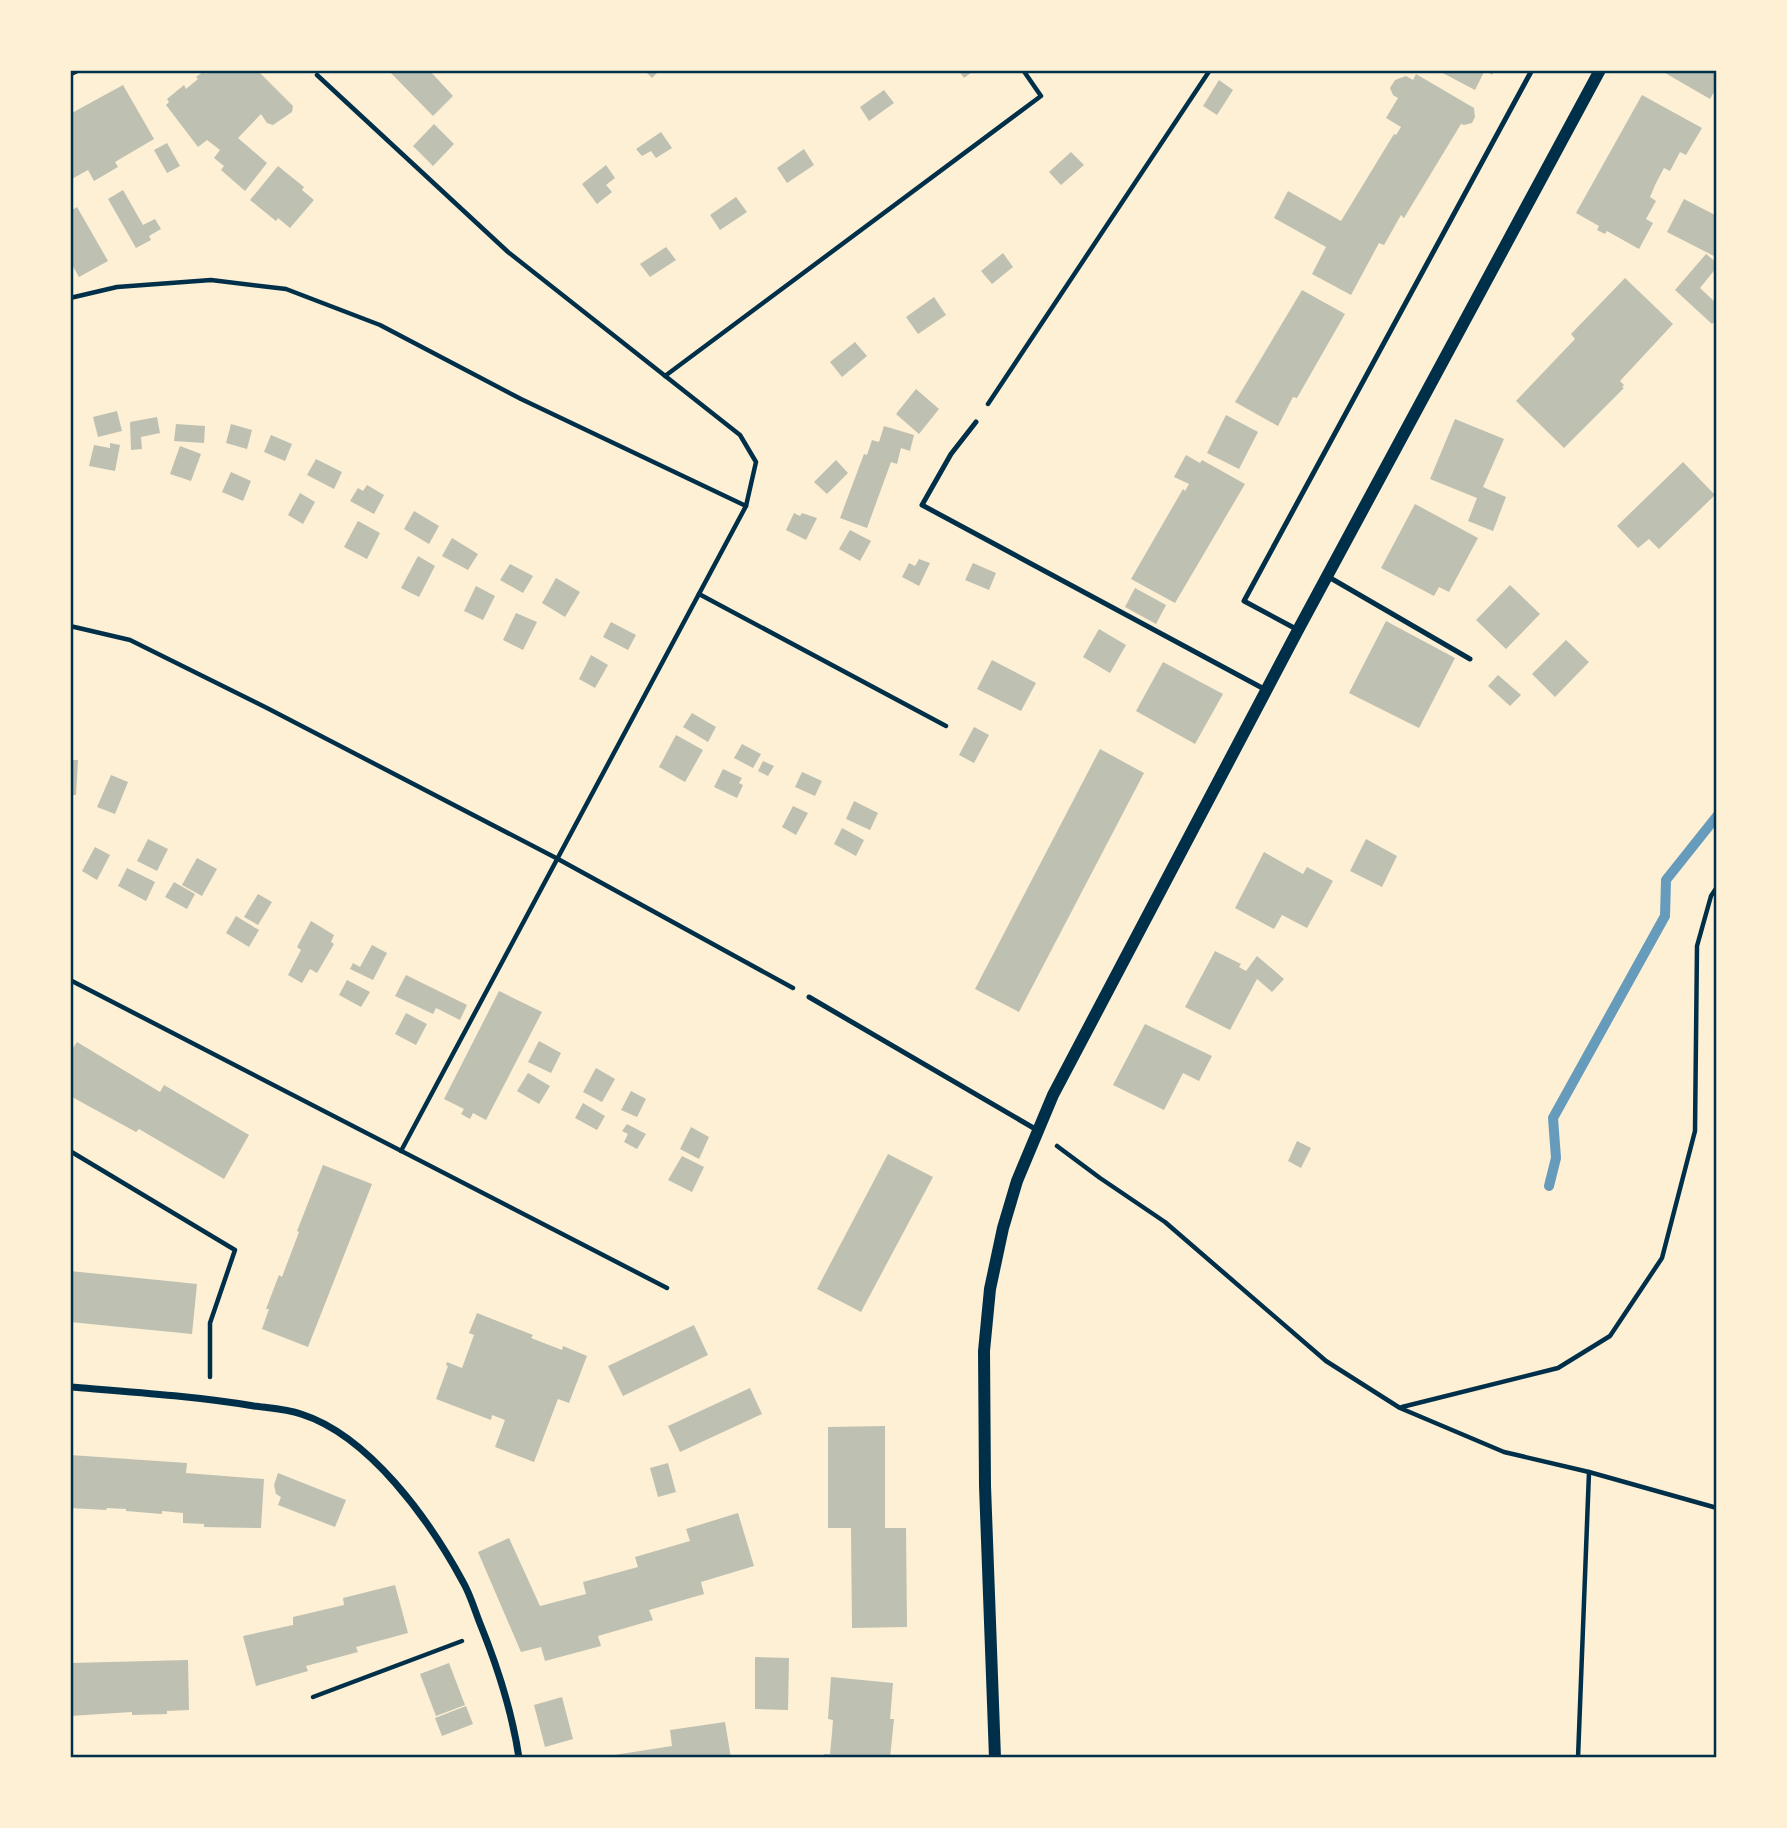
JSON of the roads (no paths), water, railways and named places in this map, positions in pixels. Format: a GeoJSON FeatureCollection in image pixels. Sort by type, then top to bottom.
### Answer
{"type":"FeatureCollection","features":[{"type":"Feature","properties":{"kind":"street"},"geometry":{"type":"LineString","coordinates":[[70,73],[76,70]]}},
{"type":"Feature","properties":{"kind":"street"},"geometry":{"type":"LineString","coordinates":[[995,1758],[985,1486],[984,1351],[990,1289],[1003,1228],[1017,1181],[1052,1094],[1600,70]]}},
{"type":"Feature","properties":{"kind":"street"},"geometry":{"type":"LineString","coordinates":[[70,1387],[211,1398],[301,1413],[334,1429],[361,1448],[387,1472],[464,1583],[512,1718],[519,1758]]}},
{"type":"Feature","properties":{"kind":"lane"},"geometry":{"type":"LineString","coordinates":[[1298,630],[1244,601],[1532,70]]}},
{"type":"Feature","properties":{"kind":"lane"},"geometry":{"type":"LineString","coordinates":[[976,422],[951,454],[922,505],[1266,690]]}},
{"type":"Feature","properties":{"kind":"lane"},"geometry":{"type":"LineString","coordinates":[[1327,576],[1470,659]]}},
{"type":"Feature","properties":{"kind":"lane"},"geometry":{"type":"LineString","coordinates":[[809,997],[1037,1130]]}},
{"type":"Feature","properties":{"kind":"waterway"},"geometry":{"type":"LineString","coordinates":[[1549,1186],[1556,1158],[1553,1118],[1665,916],[1666,880],[1717,816]]}}]}
